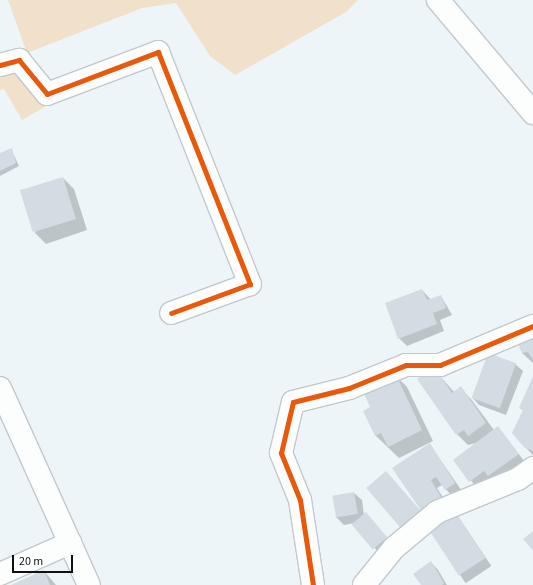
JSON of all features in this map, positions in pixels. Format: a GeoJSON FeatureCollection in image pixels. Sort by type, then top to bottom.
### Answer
{"type":"FeatureCollection","features":[{"type":"Feature","properties":{"kind":"street"},"geometry":{"type":"LineString","coordinates":[[438,0],[533,114]]}},
{"type":"Feature","properties":{"kind":"street"},"geometry":{"type":"LineString","coordinates":[[0,65],[18,60],[47,94],[158,52],[250,284],[171,313]]}},
{"type":"Feature","properties":{"kind":"street"},"geometry":{"type":"LineString","coordinates":[[313,585],[300,500],[281,453],[293,402],[349,388],[406,365],[440,365],[533,326]]}},
{"type":"Feature","properties":{"kind":"street"},"geometry":{"type":"LineString","coordinates":[[0,388],[89,585]]}},
{"type":"Feature","properties":{"kind":"street"},"geometry":{"type":"LineString","coordinates":[[364,585],[394,548],[437,512],[518,478],[533,468]]}},
{"type":"Feature","properties":{"kind":"street"},"geometry":{"type":"LineString","coordinates":[[0,574],[70,543]]}},
{"type":"Feature","properties":{"kind":"shaded area"},"geometry":{"type":"Polygon","coordinates":[[[8,0],[358,0],[346,12],[235,75],[210,56],[176,3],[142,8],[27,53],[8,0]]]}},
{"type":"Feature","properties":{"kind":"shaded area"},"geometry":{"type":"Polygon","coordinates":[[[16,64],[50,104],[22,120],[4,89],[0,90],[0,68],[16,64]]]}},
{"type":"Feature","properties":{"kind":"building"},"geometry":{"type":"Polygon","coordinates":[[[12,148],[16,163],[0,171],[0,153],[12,148]]]}},
{"type":"Feature","properties":{"kind":"building"},"geometry":{"type":"Polygon","coordinates":[[[63,177],[76,219],[33,232],[20,190],[63,177]]]}},
{"type":"Feature","properties":{"kind":"building"},"geometry":{"type":"Polygon","coordinates":[[[422,289],[427,300],[441,295],[446,308],[433,313],[437,324],[398,339],[385,303],[422,289]]]}},
{"type":"Feature","properties":{"kind":"building"},"geometry":{"type":"Polygon","coordinates":[[[533,333],[533,360],[528,352],[522,353],[516,340],[533,333]]]}},
{"type":"Feature","properties":{"kind":"building"},"geometry":{"type":"Polygon","coordinates":[[[488,353],[516,363],[500,408],[472,398],[488,353]]]}},
{"type":"Feature","properties":{"kind":"building"},"geometry":{"type":"Polygon","coordinates":[[[434,367],[452,393],[461,386],[486,423],[468,436],[464,430],[456,435],[417,379],[434,367]]]}},
{"type":"Feature","properties":{"kind":"building"},"geometry":{"type":"Polygon","coordinates":[[[396,375],[422,430],[388,447],[381,433],[375,436],[363,411],[370,407],[363,391],[396,375]]]}},
{"type":"Feature","properties":{"kind":"building"},"geometry":{"type":"Polygon","coordinates":[[[533,376],[533,451],[524,447],[512,433],[523,410],[519,408],[533,376]]]}},
{"type":"Feature","properties":{"kind":"building"},"geometry":{"type":"Polygon","coordinates":[[[498,426],[519,454],[488,476],[484,471],[469,482],[453,460],[498,426]]]}},
{"type":"Feature","properties":{"kind":"building"},"geometry":{"type":"Polygon","coordinates":[[[430,443],[455,483],[445,490],[436,477],[431,480],[441,497],[422,512],[392,468],[430,443]]]}},
{"type":"Feature","properties":{"kind":"building"},"geometry":{"type":"Polygon","coordinates":[[[386,471],[420,510],[400,527],[366,488],[386,471]]]}},
{"type":"Feature","properties":{"kind":"building"},"geometry":{"type":"Polygon","coordinates":[[[354,492],[358,514],[336,517],[332,496],[354,492]]]}},
{"type":"Feature","properties":{"kind":"building"},"geometry":{"type":"Polygon","coordinates":[[[455,511],[485,558],[459,575],[428,528],[455,511]]]}},
{"type":"Feature","properties":{"kind":"building"},"geometry":{"type":"Polygon","coordinates":[[[366,512],[387,537],[373,549],[351,524],[366,512]]]}},
{"type":"Feature","properties":{"kind":"building"},"geometry":{"type":"Polygon","coordinates":[[[533,531],[533,551],[523,539],[533,531]]]}},
{"type":"Feature","properties":{"kind":"building"},"geometry":{"type":"Polygon","coordinates":[[[431,561],[444,583],[442,585],[421,585],[413,574],[431,561]]]}},
{"type":"Feature","properties":{"kind":"building"},"geometry":{"type":"Polygon","coordinates":[[[44,570],[50,585],[11,585],[44,570]]]}},
{"type":"Feature","properties":{"kind":"cycle path"},"geometry":{"type":"LineString","coordinates":[[0,65],[19,60],[47,94],[158,52],[250,284],[171,313]]}},
{"type":"Feature","properties":{"kind":"cycle path"},"geometry":{"type":"LineString","coordinates":[[313,585],[300,500],[281,453],[293,402],[349,388],[406,365],[440,365],[533,326]]}}]}
